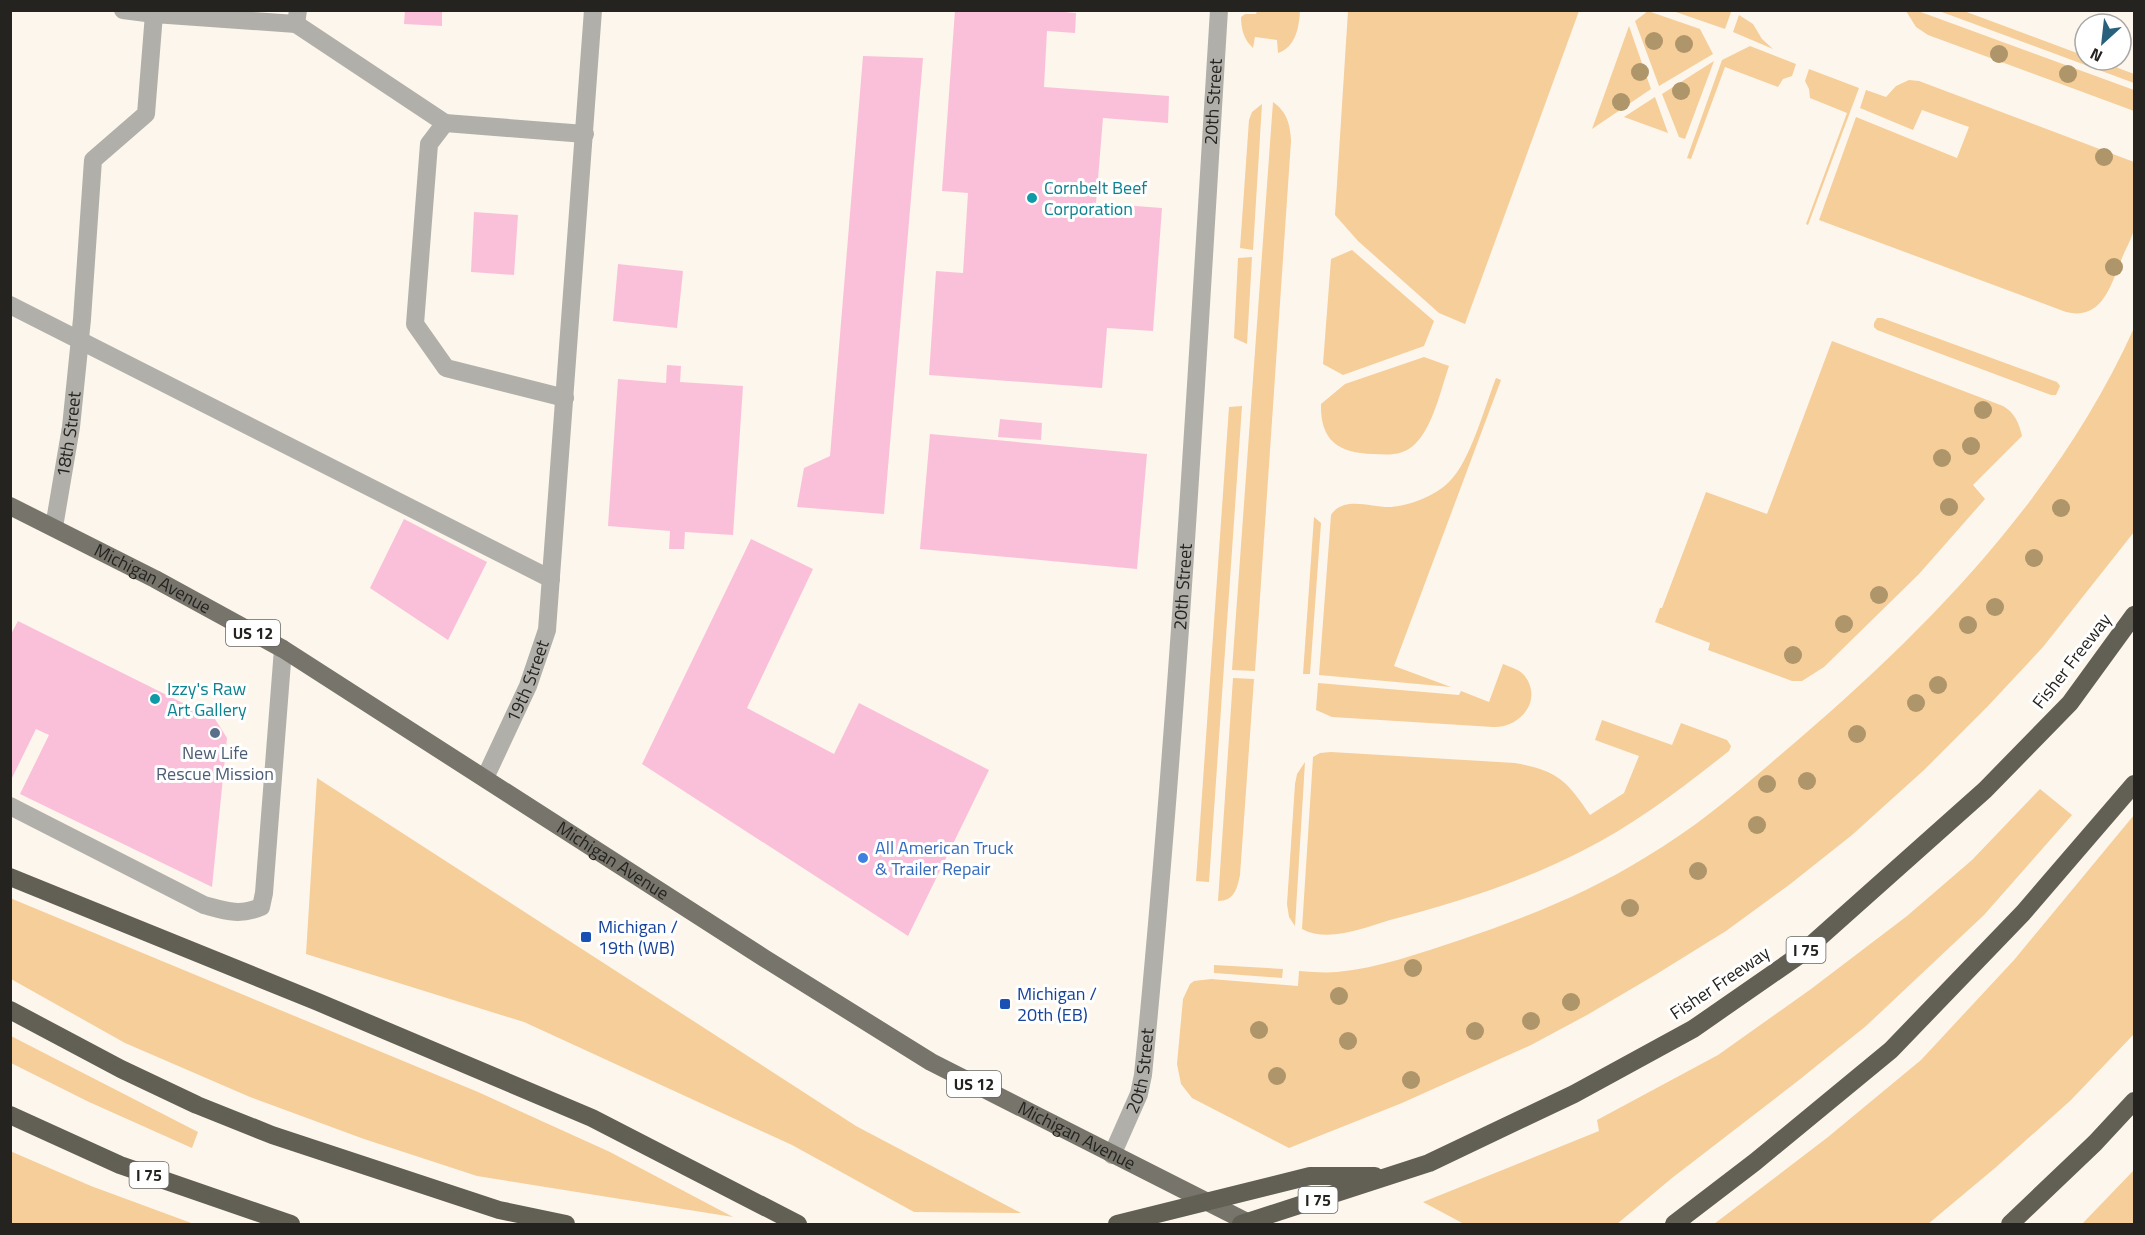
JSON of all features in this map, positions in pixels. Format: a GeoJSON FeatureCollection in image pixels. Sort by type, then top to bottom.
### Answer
{"type":"FeatureCollection","features":[{"type":"Feature","properties":{"kind":"highway","name":"Fisher Freeway"},"geometry":{"type":"LineString","coordinates":[[1395,1176],[1429,1163],[1574,1094],[1693,1029],[1801,954],[1985,790],[2070,703],[2134,615]]}},
{"type":"Feature","properties":{"kind":"highway"},"geometry":{"type":"LineString","coordinates":[[1674,1224],[1755,1162],[1891,1050],[2023,914],[2134,784]]}},
{"type":"Feature","properties":{"kind":"highway"},"geometry":{"type":"LineString","coordinates":[[10,877],[318,1002],[592,1118],[798,1224]]}},
{"type":"Feature","properties":{"kind":"highway"},"geometry":{"type":"LineString","coordinates":[[10,1010],[121,1069],[197,1105],[272,1136],[498,1210],[567,1224]]}},
{"type":"Feature","properties":{"kind":"highway"},"geometry":{"type":"LineString","coordinates":[[2010,1224],[2095,1143],[2134,1101]]}},
{"type":"Feature","properties":{"kind":"highway","name":"I 75"},"geometry":{"type":"LineString","coordinates":[[10,1115],[120,1165],[291,1224]]}},
{"type":"Feature","properties":{"kind":"highway"},"geometry":{"type":"LineString","coordinates":[[1117,1224],[1310,1176],[1395,1176]]}},
{"type":"Feature","properties":{"kind":"highway","name":"I 75"},"geometry":{"type":"LineString","coordinates":[[1241,1224],[1395,1176]]}},
{"type":"Feature","properties":{"kind":"main road","name":"Michigan Avenue"},"geometry":{"type":"LineString","coordinates":[[10,506],[54,527],[283,649],[931,1062],[1251,1224]]}},
{"type":"Feature","properties":{"kind":"street"},"geometry":{"type":"LineString","coordinates":[[123,10],[154,14],[297,17],[445,123],[585,134]]}},
{"type":"Feature","properties":{"kind":"street","name":"19th Street"},"geometry":{"type":"LineString","coordinates":[[485,778],[528,686],[547,630],[593,10]]}},
{"type":"Feature","properties":{"kind":"street","name":"20th Street"},"geometry":{"type":"LineString","coordinates":[[1112,1155],[1139,1094],[1143,1075],[1157,935],[1219,10]]}},
{"type":"Feature","properties":{"kind":"street","name":"18th Street"},"geometry":{"type":"LineString","coordinates":[[54,527],[71,427],[93,160],[146,114],[154,14]]}},
{"type":"Feature","properties":{"kind":"street"},"geometry":{"type":"LineString","coordinates":[[445,123],[429,144],[415,324],[446,368],[565,398]]}},
{"type":"Feature","properties":{"kind":"street"},"geometry":{"type":"LineString","coordinates":[[10,305],[551,579]]}},
{"type":"Feature","properties":{"kind":"street"},"geometry":{"type":"LineString","coordinates":[[10,806],[204,905],[233,912],[248,912],[261,907],[283,649]]}},
{"type":"Feature","properties":{"kind":"shaded area"},"geometry":{"type":"Polygon","coordinates":[[[1727,10],[1731,12],[1725,29],[1673,11],[1727,10]]]}},
{"type":"Feature","properties":{"kind":"shaded area"},"geometry":{"type":"Polygon","coordinates":[[[1257,11],[1300,11],[1293,41],[1284,50],[1278,53],[1277,40],[1255,37],[1253,48],[1247,41],[1242,30],[1241,17],[1245,14],[1256,14],[1257,11]]]}},
{"type":"Feature","properties":{"kind":"shaded area"},"geometry":{"type":"Polygon","coordinates":[[[1348,11],[1579,11],[1465,324],[1439,313],[1358,241],[1335,215],[1348,11]]]}},
{"type":"Feature","properties":{"kind":"shaded area"},"geometry":{"type":"Polygon","coordinates":[[[1648,11],[1700,29],[1713,54],[1659,86],[1635,21],[1648,11]]]}},
{"type":"Feature","properties":{"kind":"shaded area"},"geometry":{"type":"Polygon","coordinates":[[[1906,11],[1918,11],[2073,68],[2073,72],[2085,72],[2134,90],[2134,111],[1928,35],[1916,27],[1906,11]]]}},
{"type":"Feature","properties":{"kind":"shaded area"},"geometry":{"type":"Polygon","coordinates":[[[1939,11],[1964,11],[2073,52],[2073,60],[1939,11]]]}},
{"type":"Feature","properties":{"kind":"shaded area"},"geometry":{"type":"Polygon","coordinates":[[[1739,15],[1753,24],[1762,39],[1773,49],[1733,32],[1739,15]]]}},
{"type":"Feature","properties":{"kind":"shaded area"},"geometry":{"type":"Polygon","coordinates":[[[1629,26],[1651,89],[1592,129],[1629,26]]]}},
{"type":"Feature","properties":{"kind":"shaded area"},"geometry":{"type":"Polygon","coordinates":[[[1750,46],[1796,64],[1792,76],[1783,79],[1778,87],[1725,67],[1691,159],[1687,158],[1722,60],[1750,46]]]}},
{"type":"Feature","properties":{"kind":"shaded area"},"geometry":{"type":"Polygon","coordinates":[[[1714,61],[1685,139],[1679,137],[1662,94],[1714,61]]]}},
{"type":"Feature","properties":{"kind":"shaded area"},"geometry":{"type":"Polygon","coordinates":[[[1809,69],[1859,88],[1808,225],[1806,224],[1847,113],[1810,98],[1805,81],[1809,69]]]}},
{"type":"Feature","properties":{"kind":"shaded area"},"geometry":{"type":"Polygon","coordinates":[[[2104,72],[2129,72],[2134,74],[2134,83],[2104,72]]]}},
{"type":"Feature","properties":{"kind":"shaded area"},"geometry":{"type":"Polygon","coordinates":[[[1909,80],[1919,81],[2134,162],[2136,204],[2131,239],[2109,289],[2097,306],[2079,313],[2066,312],[1819,220],[1856,117],[1957,158],[1969,127],[1922,110],[1913,130],[1860,108],[1866,90],[1886,97],[1896,86],[1909,80]]]}},
{"type":"Feature","properties":{"kind":"shaded area"},"geometry":{"type":"Polygon","coordinates":[[[1655,97],[1668,133],[1624,117],[1655,97]]]}},
{"type":"Feature","properties":{"kind":"shaded area"},"geometry":{"type":"Polygon","coordinates":[[[1273,102],[1282,110],[1287,119],[1291,141],[1255,671],[1232,670],[1273,102]]]}},
{"type":"Feature","properties":{"kind":"shaded area"},"geometry":{"type":"Polygon","coordinates":[[[1262,104],[1253,250],[1240,248],[1249,120],[1252,112],[1262,104]]]}},
{"type":"Feature","properties":{"kind":"shaded area"},"geometry":{"type":"Polygon","coordinates":[[[1352,250],[1434,321],[1424,346],[1343,375],[1323,364],[1331,259],[1352,250]]]}},
{"type":"Feature","properties":{"kind":"shaded area"},"geometry":{"type":"Polygon","coordinates":[[[1252,257],[1247,344],[1234,338],[1238,258],[1252,257]]]}},
{"type":"Feature","properties":{"kind":"shaded area"},"geometry":{"type":"Polygon","coordinates":[[[1877,318],[2057,382],[2060,386],[2056,395],[2051,395],[1877,330],[1874,323],[1877,318]]]}},
{"type":"Feature","properties":{"kind":"shaded area"},"geometry":{"type":"Polygon","coordinates":[[[2134,328],[2134,532],[2043,647],[1924,770],[1852,835],[1726,931],[1655,975],[1531,1045],[1402,1103],[1289,1148],[1192,1098],[1181,1084],[1177,1064],[1183,999],[1190,984],[1194,981],[1211,979],[1298,986],[1299,971],[1332,972],[1384,964],[1484,932],[1556,904],[1624,870],[1687,831],[1744,786],[1898,649],[1989,552],[2031,500],[2069,445],[2104,388],[2134,328]]]}},
{"type":"Feature","properties":{"kind":"shaded area"},"geometry":{"type":"Polygon","coordinates":[[[1832,341],[2003,406],[2016,419],[2022,436],[1973,485],[1985,499],[1919,574],[1824,667],[1802,681],[1792,681],[1708,650],[1710,643],[1655,622],[1706,492],[1767,514],[1832,341]]]}},
{"type":"Feature","properties":{"kind":"shaded area"},"geometry":{"type":"Polygon","coordinates":[[[1424,357],[1449,366],[1432,417],[1416,443],[1396,454],[1385,455],[1350,451],[1334,443],[1324,427],[1321,404],[1345,384],[1424,357]]]}},
{"type":"Feature","properties":{"kind":"shaded area"},"geometry":{"type":"Polygon","coordinates":[[[1496,378],[1501,380],[1394,666],[1451,687],[1319,675],[1331,515],[1343,505],[1391,507],[1407,504],[1430,496],[1443,487],[1457,473],[1464,461],[1496,378]]]}},
{"type":"Feature","properties":{"kind":"shaded area"},"geometry":{"type":"Polygon","coordinates":[[[1242,406],[1209,882],[1196,881],[1229,407],[1242,406]]]}},
{"type":"Feature","properties":{"kind":"shaded area"},"geometry":{"type":"Polygon","coordinates":[[[1314,517],[1321,523],[1310,674],[1303,674],[1314,517]]]}},
{"type":"Feature","properties":{"kind":"shaded area"},"geometry":{"type":"Polygon","coordinates":[[[1503,664],[1524,675],[1530,684],[1531,694],[1530,703],[1520,718],[1503,726],[1332,717],[1316,710],[1318,683],[1459,695],[1461,691],[1489,702],[1503,664]]]}},
{"type":"Feature","properties":{"kind":"shaded area"},"geometry":{"type":"Polygon","coordinates":[[[1233,678],[1254,679],[1240,875],[1236,889],[1231,896],[1218,901],[1233,678]]]}},
{"type":"Feature","properties":{"kind":"shaded area"},"geometry":{"type":"Polygon","coordinates":[[[1602,720],[1672,745],[1681,723],[1727,740],[1731,746],[1729,751],[1640,817],[1602,840],[1536,872],[1463,899],[1346,933],[1323,935],[1302,929],[1313,757],[1320,753],[1331,752],[1515,763],[1530,766],[1560,779],[1590,815],[1624,793],[1639,756],[1595,740],[1602,720]]]}},
{"type":"Feature","properties":{"kind":"shaded area"},"geometry":{"type":"Polygon","coordinates":[[[1305,762],[1295,926],[1289,917],[1287,904],[1295,784],[1297,774],[1305,762]]]}},
{"type":"Feature","properties":{"kind":"shaded area"},"geometry":{"type":"Polygon","coordinates":[[[317,778],[856,1126],[1021,1213],[914,1212],[792,1145],[524,1022],[306,954],[317,778]]]}},
{"type":"Feature","properties":{"kind":"shaded area"},"geometry":{"type":"Polygon","coordinates":[[[2040,789],[2072,815],[1984,915],[1866,1026],[1617,1224],[1464,1224],[1423,1202],[1599,1131],[1597,1120],[1718,1055],[1811,989],[1907,916],[1972,860],[2040,789]]]}},
{"type":"Feature","properties":{"kind":"shaded area"},"geometry":{"type":"Polygon","coordinates":[[[2134,815],[2134,1034],[2071,1100],[1928,1224],[1714,1224],[1828,1137],[1921,1060],[2014,960],[2134,815]]]}},
{"type":"Feature","properties":{"kind":"shaded area"},"geometry":{"type":"Polygon","coordinates":[[[10,898],[478,1092],[610,1152],[733,1217],[477,1176],[364,1139],[250,1097],[125,1043],[11,979],[10,898]]]}},
{"type":"Feature","properties":{"kind":"shaded area"},"geometry":{"type":"Polygon","coordinates":[[[1214,965],[1283,969],[1282,978],[1214,973],[1214,965]]]}},
{"type":"Feature","properties":{"kind":"shaded area"},"geometry":{"type":"Polygon","coordinates":[[[11,1036],[198,1132],[192,1148],[89,1102],[11,1063],[11,1036]]]}},
{"type":"Feature","properties":{"kind":"shaded area"},"geometry":{"type":"Polygon","coordinates":[[[10,1151],[91,1186],[194,1224],[11,1224],[10,1151]]]}},
{"type":"Feature","properties":{"kind":"shaded area"},"geometry":{"type":"Polygon","coordinates":[[[2134,1170],[2134,1224],[2082,1224],[2134,1170]]]}},
{"type":"Feature","properties":{"kind":"building"},"geometry":{"type":"Polygon","coordinates":[[[405,10],[442,10],[442,26],[404,24],[405,10]]]}},
{"type":"Feature","properties":{"kind":"building","name":"Cornbelt Beef Corporation"},"geometry":{"type":"Polygon","coordinates":[[[955,10],[1042,10],[1076,13],[1075,33],[1047,31],[1044,87],[1169,96],[1168,123],[1103,118],[1096,203],[1162,208],[1153,331],[1107,328],[1102,388],[929,375],[936,271],[963,273],[968,193],[942,191],[955,10]]]}},
{"type":"Feature","properties":{"kind":"building"},"geometry":{"type":"Polygon","coordinates":[[[863,56],[923,58],[884,514],[797,507],[804,468],[830,456],[863,56]]]}},
{"type":"Feature","properties":{"kind":"building"},"geometry":{"type":"Polygon","coordinates":[[[474,212],[518,215],[514,275],[471,272],[474,212]]]}},
{"type":"Feature","properties":{"kind":"building"},"geometry":{"type":"Polygon","coordinates":[[[618,264],[683,271],[677,328],[613,321],[618,264]]]}},
{"type":"Feature","properties":{"kind":"building"},"geometry":{"type":"Polygon","coordinates":[[[667,365],[681,366],[680,382],[743,386],[733,535],[685,532],[684,549],[669,549],[670,531],[608,526],[618,379],[666,383],[667,365]]]}},
{"type":"Feature","properties":{"kind":"building"},"geometry":{"type":"Polygon","coordinates":[[[1000,419],[1042,423],[1041,440],[998,437],[1000,419]]]}},
{"type":"Feature","properties":{"kind":"building"},"geometry":{"type":"Polygon","coordinates":[[[930,434],[1147,454],[1137,569],[920,549],[930,434]]]}},
{"type":"Feature","properties":{"kind":"building"},"geometry":{"type":"Polygon","coordinates":[[[404,519],[487,562],[448,640],[370,588],[404,519]]]}},
{"type":"Feature","properties":{"kind":"building"},"geometry":{"type":"Polygon","coordinates":[[[751,539],[813,569],[747,708],[834,754],[859,703],[989,770],[908,936],[642,764],[751,539]]]}},
{"type":"Feature","properties":{"kind":"building"},"geometry":{"type":"Polygon","coordinates":[[[18,621],[215,719],[227,738],[212,887],[20,794],[49,735],[36,729],[10,782],[10,636],[18,621]]]}},
{"type":"Feature","properties":{"kind":"place","name":"Cornbelt Beef Corporation"},"geometry":{"type":"Point","coordinates":[1032,198]}},
{"type":"Feature","properties":{"kind":"place","name":"Izzy's Raw Art Gallery"},"geometry":{"type":"Point","coordinates":[155,699]}},
{"type":"Feature","properties":{"kind":"place","name":"New Life Rescue Mission"},"geometry":{"type":"Point","coordinates":[215,733]}},
{"type":"Feature","properties":{"kind":"place","name":"All American Truck & Trailer Repair"},"geometry":{"type":"Point","coordinates":[863,858]}},
{"type":"Feature","properties":{"kind":"place","name":"Michigan / 19th (WB)"},"geometry":{"type":"Point","coordinates":[586,937]}},
{"type":"Feature","properties":{"kind":"place","name":"Michigan / 20th (EB)"},"geometry":{"type":"Point","coordinates":[1005,1004]}}]}
